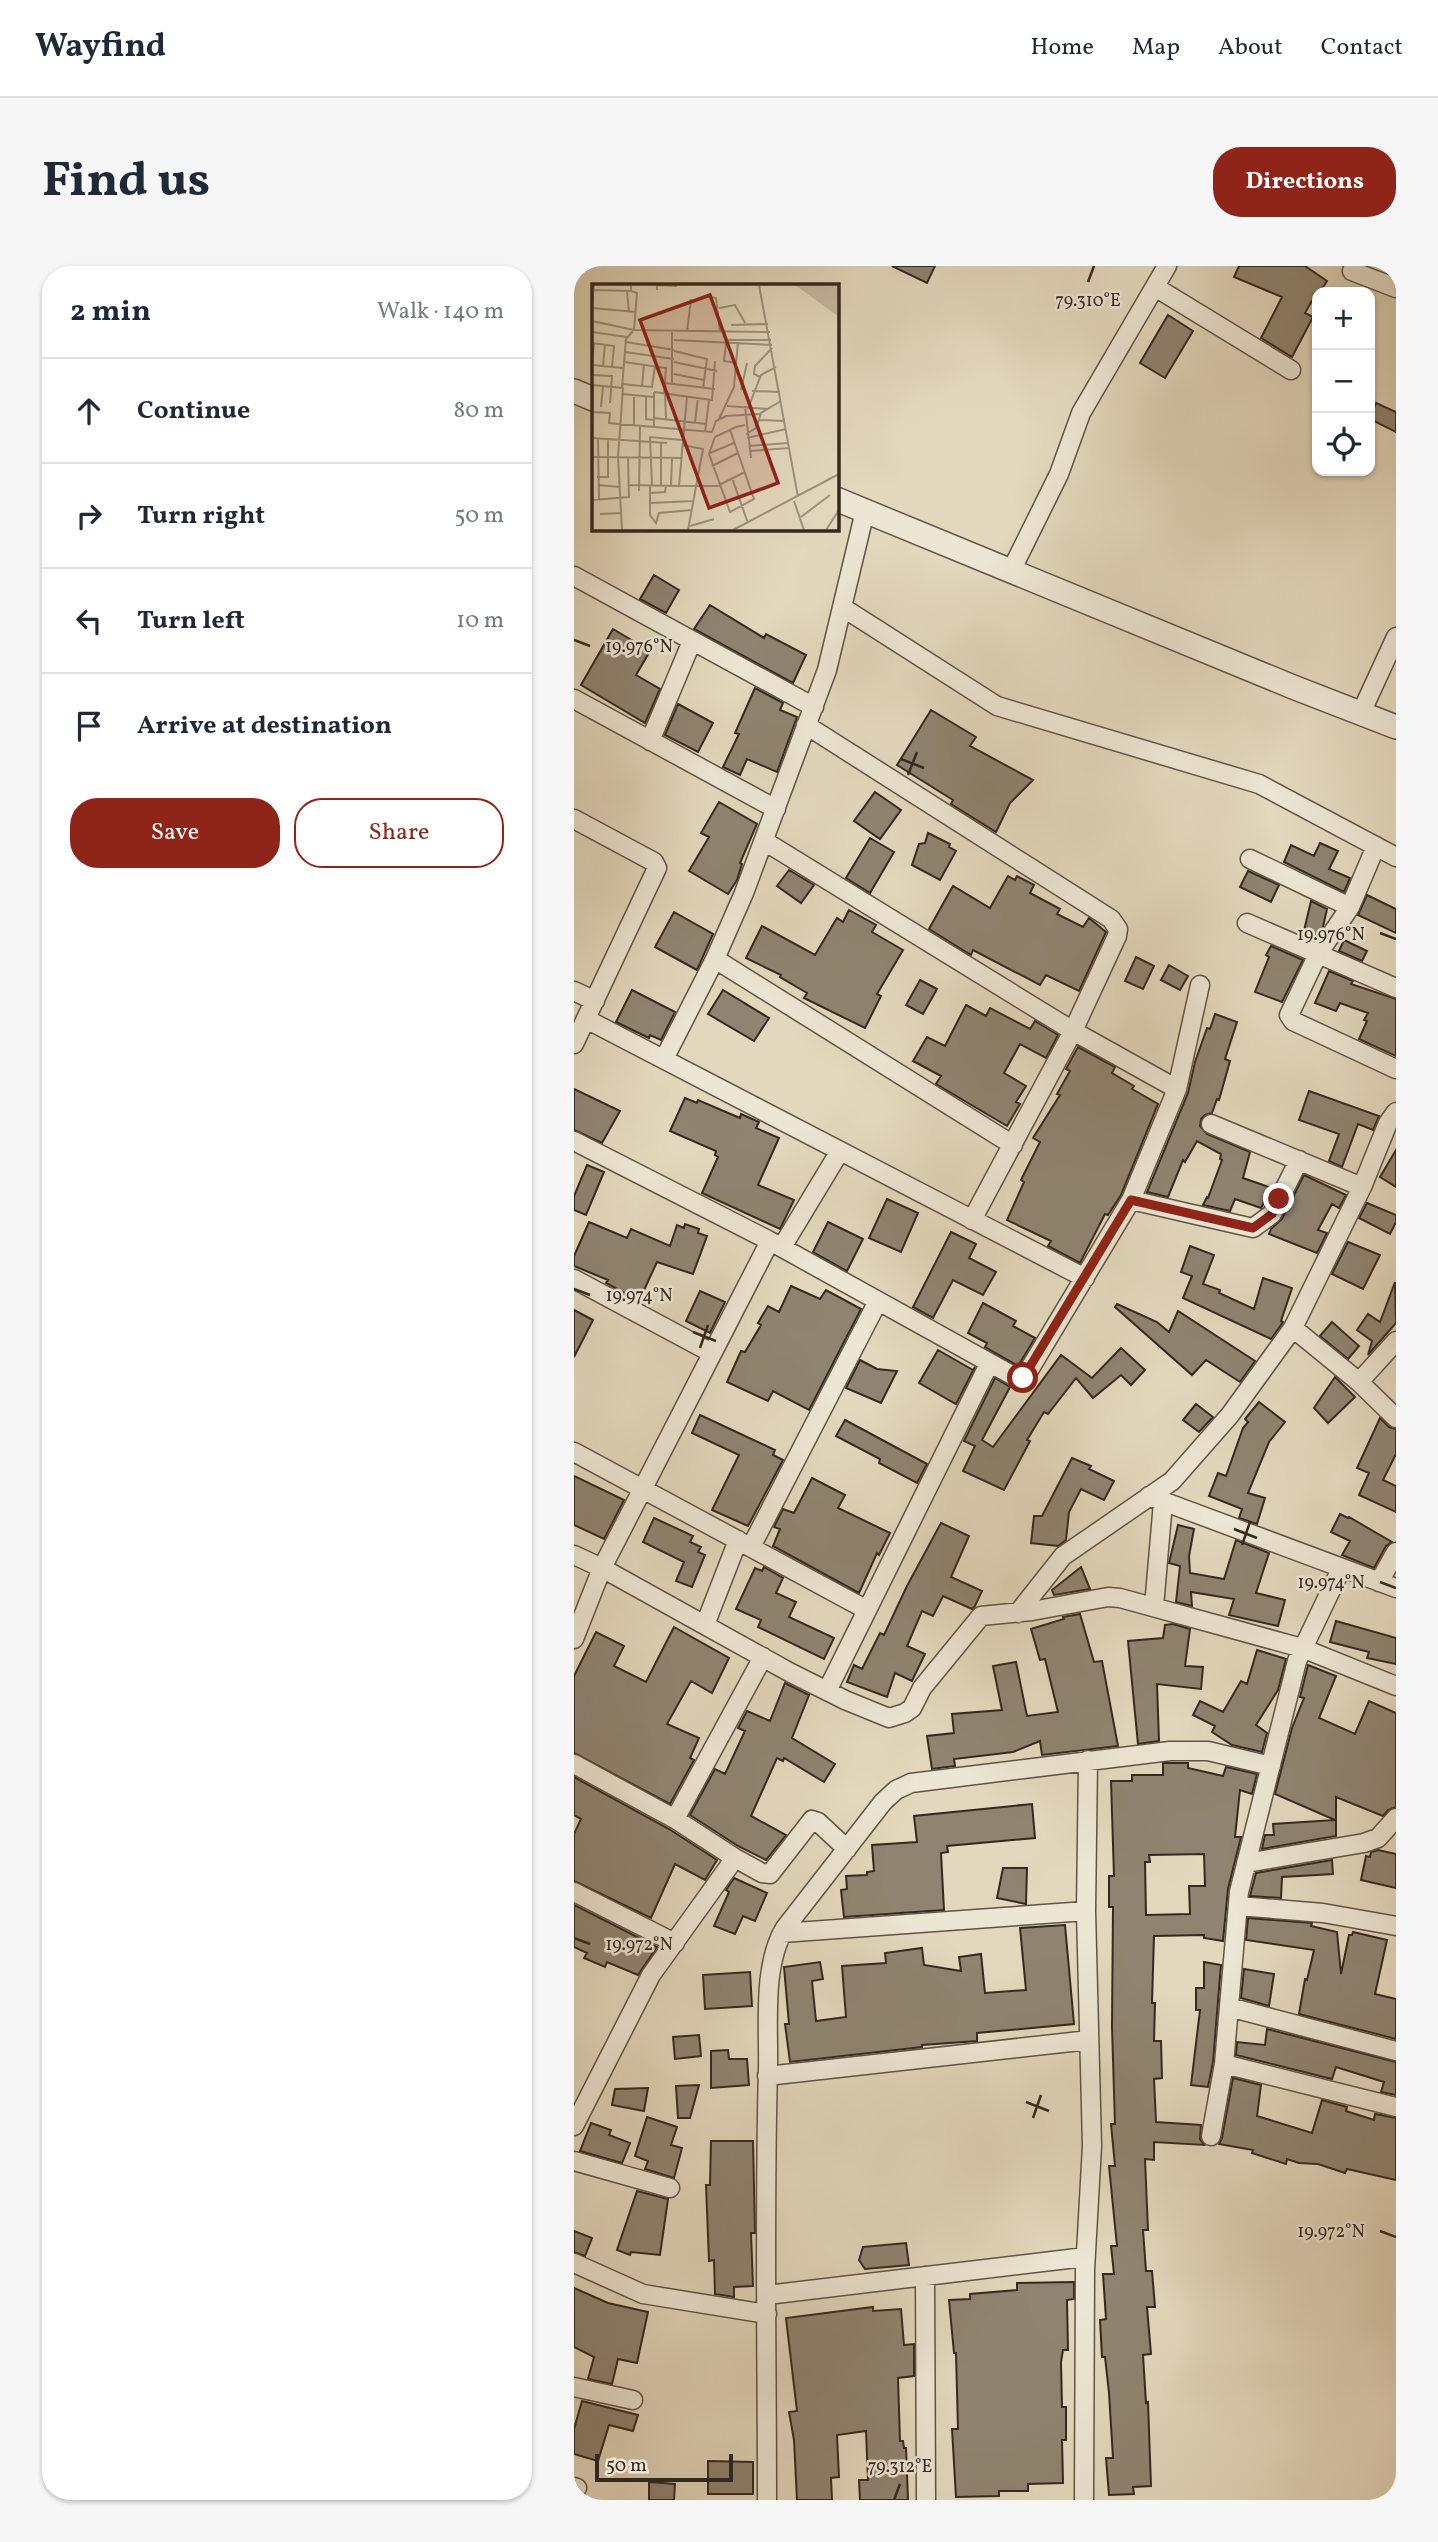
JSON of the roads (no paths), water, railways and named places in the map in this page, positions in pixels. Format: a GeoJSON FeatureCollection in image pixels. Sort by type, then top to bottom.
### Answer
{"type":"FeatureCollection","features":[{"type":"Feature","properties":{"kind":"street"},"geometry":{"type":"LineString","coordinates":[[1012,571],[1059,474],[1081,413],[1167,266]]}},
{"type":"Feature","properties":{"kind":"street"},"geometry":{"type":"LineString","coordinates":[[1352,271],[1396,288]]}},
{"type":"Feature","properties":{"kind":"street"},"geometry":{"type":"LineString","coordinates":[[1155,287],[1291,370]]}},
{"type":"Feature","properties":{"kind":"street"},"geometry":{"type":"LineString","coordinates":[[574,391],[592,399]]}},
{"type":"Feature","properties":{"kind":"street"},"geometry":{"type":"LineString","coordinates":[[838,500],[1396,727]]}},
{"type":"Feature","properties":{"kind":"street"},"geometry":{"type":"LineString","coordinates":[[664,1059],[715,959],[764,841],[814,707],[828,668],[865,511]]}},
{"type":"Feature","properties":{"kind":"street"},"geometry":{"type":"LineString","coordinates":[[574,576],[814,707]]}},
{"type":"Feature","properties":{"kind":"street"},"geometry":{"type":"LineString","coordinates":[[842,607],[997,706],[1259,784],[1396,857]]}},
{"type":"Feature","properties":{"kind":"street"},"geometry":{"type":"LineString","coordinates":[[1361,713],[1396,637]]}},
{"type":"Feature","properties":{"kind":"street"},"geometry":{"type":"LineString","coordinates":[[650,741],[692,640]]}},
{"type":"Feature","properties":{"kind":"street"},"geometry":{"type":"LineString","coordinates":[[574,699],[776,809]]}},
{"type":"Feature","properties":{"kind":"street"},"geometry":{"type":"LineString","coordinates":[[806,725],[1115,923],[1117,936],[1073,1031],[972,1220]]}},
{"type":"Feature","properties":{"kind":"street"},"geometry":{"type":"LineString","coordinates":[[574,819],[654,862],[657,868],[574,1044]]}},
{"type":"Feature","properties":{"kind":"street"},"geometry":{"type":"LineString","coordinates":[[764,841],[1073,1031],[1177,1089]]}},
{"type":"Feature","properties":{"kind":"street"},"geometry":{"type":"LineString","coordinates":[[1376,846],[1350,907],[1318,954],[1289,1012],[1290,1019],[1396,1069]]}},
{"type":"Feature","properties":{"kind":"street"},"geometry":{"type":"LineString","coordinates":[[1250,859],[1350,907]]}},
{"type":"Feature","properties":{"kind":"street"},"geometry":{"type":"LineString","coordinates":[[1247,923],[1396,988]]}},
{"type":"Feature","properties":{"kind":"street"},"geometry":{"type":"LineString","coordinates":[[715,959],[1013,1144]]}},
{"type":"Feature","properties":{"kind":"street"},"geometry":{"type":"LineString","coordinates":[[574,1141],[776,1244],[989,1364],[1016,1378],[1023,1378],[1131,1200],[1177,1089],[1200,985]]}},
{"type":"Feature","properties":{"kind":"street"},"geometry":{"type":"LineString","coordinates":[[574,991],[595,1001]]}},
{"type":"Feature","properties":{"kind":"street"},"geometry":{"type":"LineString","coordinates":[[586,1019],[1085,1278]]}},
{"type":"Feature","properties":{"kind":"street"},"geometry":{"type":"LineString","coordinates":[[1004,1614],[1069,1550],[1156,1499],[1225,1421],[1293,1328],[1393,1121]]}},
{"type":"Feature","properties":{"kind":"street"},"geometry":{"type":"LineString","coordinates":[[1212,1124],[1362,1187]]}},
{"type":"Feature","properties":{"kind":"street"},"geometry":{"type":"LineString","coordinates":[[574,1639],[602,1568],[712,1353],[776,1244],[840,1151]]}},
{"type":"Feature","properties":{"kind":"street"},"geometry":{"type":"LineString","coordinates":[[1131,1200],[1253,1228],[1272,1214],[1299,1160]]}},
{"type":"Feature","properties":{"kind":"street"},"geometry":{"type":"LineString","coordinates":[[574,1279],[712,1353]]}},
{"type":"Feature","properties":{"kind":"street"},"geometry":{"type":"LineString","coordinates":[[705,1625],[744,1544],[878,1301]]}},
{"type":"Feature","properties":{"kind":"street"},"geometry":{"type":"LineString","coordinates":[[1293,1328],[1359,1382],[1396,1418]]}},
{"type":"Feature","properties":{"kind":"street"},"geometry":{"type":"LineString","coordinates":[[1359,1382],[1396,1340]]}},
{"type":"Feature","properties":{"kind":"street"},"geometry":{"type":"LineString","coordinates":[[827,1691],[989,1364]]}},
{"type":"Feature","properties":{"kind":"street"},"geometry":{"type":"LineString","coordinates":[[574,1452],[867,1610]]}},
{"type":"Feature","properties":{"kind":"street"},"geometry":{"type":"LineString","coordinates":[[1156,1499],[1388,1585],[1396,1552]]}},
{"type":"Feature","properties":{"kind":"street"},"geometry":{"type":"LineString","coordinates":[[1154,1607],[1156,1499]]}},
{"type":"Feature","properties":{"kind":"street"},"geometry":{"type":"LineString","coordinates":[[574,1555],[827,1691],[889,1718],[912,1708],[922,1688],[976,1620],[1108,1597],[1302,1648],[1396,1686]]}},
{"type":"Feature","properties":{"kind":"street"},"geometry":{"type":"LineString","coordinates":[[1211,2136],[1224,2064],[1238,1906],[1246,1863],[1297,1661],[1341,1569]]}},
{"type":"Feature","properties":{"kind":"street"},"geometry":{"type":"LineString","coordinates":[[676,1819],[763,1657]]}},
{"type":"Feature","properties":{"kind":"street"},"geometry":{"type":"LineString","coordinates":[[767,2500],[768,2076],[771,1973],[773,1956],[782,1933],[843,1845],[883,1802],[911,1783],[1088,1760],[1192,1750],[1270,1766]]}},
{"type":"Feature","properties":{"kind":"street"},"geometry":{"type":"LineString","coordinates":[[1084,2500],[1085,2257],[1092,2156],[1086,1911],[1088,1760]]}},
{"type":"Feature","properties":{"kind":"street"},"geometry":{"type":"LineString","coordinates":[[574,1764],[676,1819],[762,1873],[770,1874],[812,1820],[823,1826],[843,1845]]}},
{"type":"Feature","properties":{"kind":"street"},"geometry":{"type":"LineString","coordinates":[[1246,1863],[1364,1843],[1378,1838],[1396,1818]]}},
{"type":"Feature","properties":{"kind":"street"},"geometry":{"type":"LineString","coordinates":[[574,2126],[651,1975],[735,1858]]}},
{"type":"Feature","properties":{"kind":"street"},"geometry":{"type":"LineString","coordinates":[[574,1892],[675,1942]]}},
{"type":"Feature","properties":{"kind":"street"},"geometry":{"type":"LineString","coordinates":[[1238,1906],[1328,1913],[1396,1926]]}},
{"type":"Feature","properties":{"kind":"street"},"geometry":{"type":"LineString","coordinates":[[782,1933],[1086,1911]]}},
{"type":"Feature","properties":{"kind":"street"},"geometry":{"type":"LineString","coordinates":[[1229,2007],[1396,2051]]}},
{"type":"Feature","properties":{"kind":"street"},"geometry":{"type":"LineString","coordinates":[[768,2076],[1089,2040]]}},
{"type":"Feature","properties":{"kind":"street"},"geometry":{"type":"LineString","coordinates":[[1224,2064],[1396,2107]]}},
{"type":"Feature","properties":{"kind":"street"},"geometry":{"type":"LineString","coordinates":[[574,2161],[670,2188]]}},
{"type":"Feature","properties":{"kind":"street"},"geometry":{"type":"LineString","coordinates":[[767,2295],[1085,2257]]}},
{"type":"Feature","properties":{"kind":"street"},"geometry":{"type":"LineString","coordinates":[[574,2263],[643,2294],[767,2314]]}},
{"type":"Feature","properties":{"kind":"street"},"geometry":{"type":"LineString","coordinates":[[925,2276],[926,2500]]}},
{"type":"Feature","properties":{"kind":"street"},"geometry":{"type":"LineString","coordinates":[[574,2388],[633,2400]]}}]}
